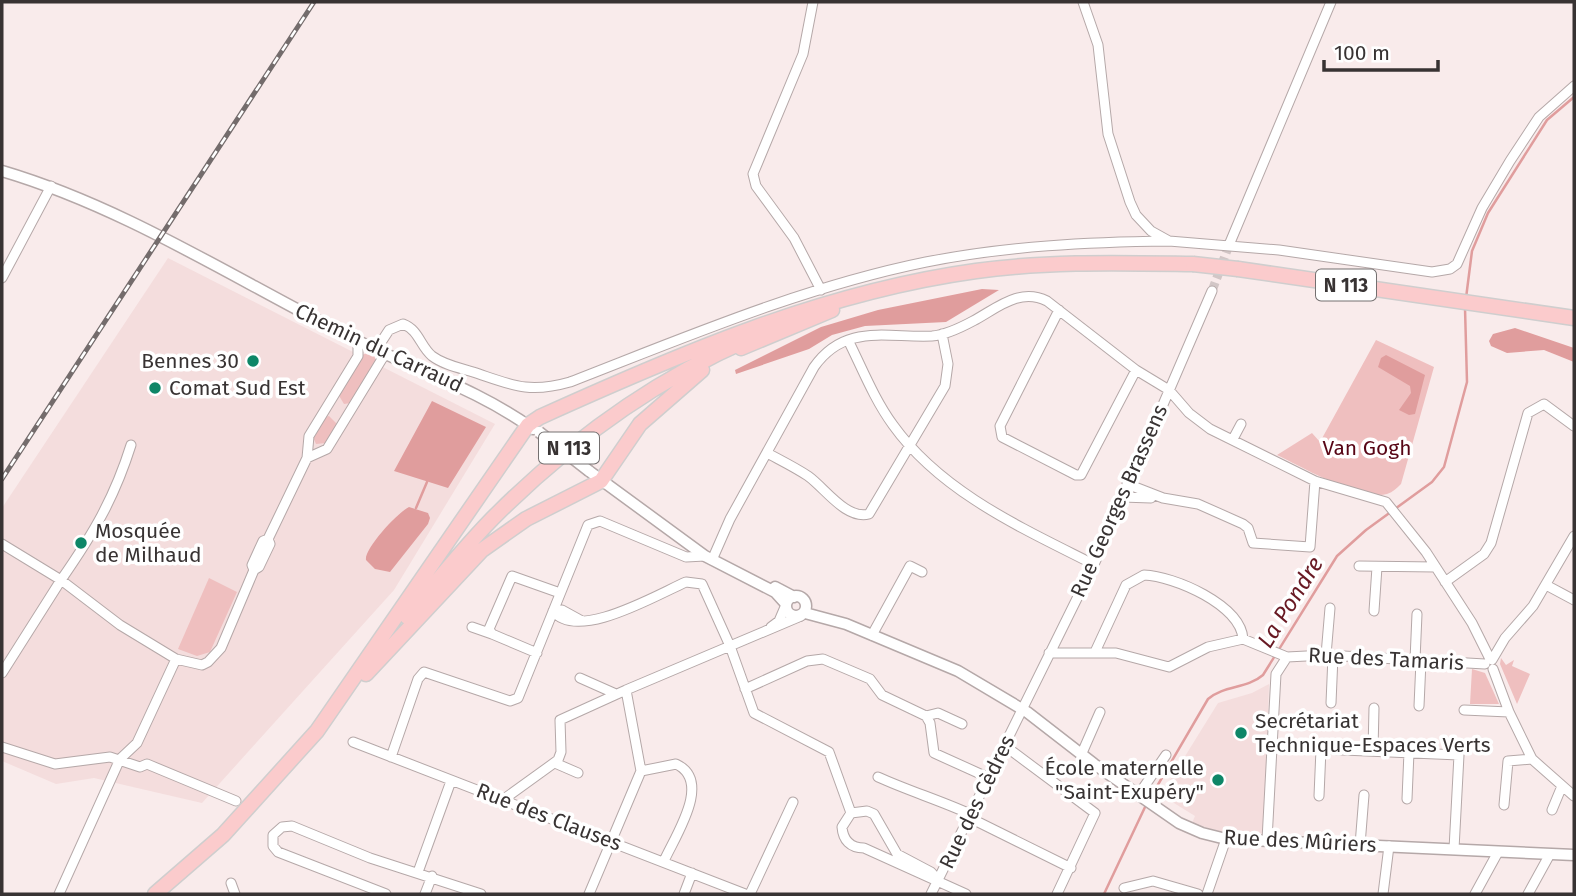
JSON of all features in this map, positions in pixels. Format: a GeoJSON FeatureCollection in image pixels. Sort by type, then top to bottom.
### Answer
{"type":"FeatureCollection","features":[{"type":"Feature","properties":{"kind":"main road","name":"N 113"},"geometry":{"type":"LineString","coordinates":[[168,894],[212,856],[254,812],[307,748],[330,713],[485,526],[569,448],[654,389],[734,345],[811,313],[886,289],[976,271],[1057,263],[1193,264],[1574,318]]}},
{"type":"Feature","properties":{"kind":"main road"},"geometry":{"type":"LineString","coordinates":[[330,713],[533,429],[575,401],[708,344],[806,309],[886,289]]}},
{"type":"Feature","properties":{"kind":"main road"},"geometry":{"type":"LineString","coordinates":[[330,713],[482,550],[595,476],[640,424],[702,370],[765,337],[886,289]]}},
{"type":"Feature","properties":{"kind":"main road","name":"N 113"},"geometry":{"type":"LineString","coordinates":[[155,894],[223,835],[317,731]]}},
{"type":"Feature","properties":{"kind":"street"},"geometry":{"type":"LineString","coordinates":[[813,2],[803,54],[755,168],[753,181],[794,238],[821,290]]}},
{"type":"Feature","properties":{"kind":"street"},"geometry":{"type":"LineString","coordinates":[[1083,2],[1098,46],[1108,134],[1130,202],[1143,224],[1169,241]]}},
{"type":"Feature","properties":{"kind":"street"},"geometry":{"type":"LineString","coordinates":[[1229,245],[1331,2]]}},
{"type":"Feature","properties":{"kind":"street"},"geometry":{"type":"LineString","coordinates":[[307,458],[327,449],[380,352],[389,330],[403,324],[412,328],[430,354],[444,363],[513,387],[544,388],[570,382],[738,317],[821,290],[912,265],[981,252],[1085,243],[1169,241],[1229,245],[1432,272],[1450,269],[1460,259],[1482,208],[1539,117],[1574,86]]}},
{"type":"Feature","properties":{"kind":"street","name":"Chemin du Carraud"},"geometry":{"type":"LineString","coordinates":[[2,171],[51,186],[149,231],[380,352],[474,392],[533,429],[708,558],[792,602],[958,671],[1023,709]]}},
{"type":"Feature","properties":{"kind":"street"},"geometry":{"type":"LineString","coordinates":[[2,278],[51,186]]}},
{"type":"Feature","properties":{"kind":"street","name":"Rue Georges Brassens"},"geometry":{"type":"LineString","coordinates":[[1023,709],[1093,564],[1212,291]]}},
{"type":"Feature","properties":{"kind":"street"},"geometry":{"type":"LineString","coordinates":[[391,757],[418,679],[424,672],[513,701],[518,698],[586,527],[594,521],[606,523],[686,557],[708,558],[735,515],[822,356],[834,345],[880,334],[942,334],[1019,297],[1041,298],[1059,310],[1136,370],[1169,390],[1205,425],[1315,481],[1386,502],[1436,567],[1472,623],[1532,759],[1569,791]]}},
{"type":"Feature","properties":{"kind":"street"},"geometry":{"type":"LineString","coordinates":[[1059,310],[1000,426],[1002,437],[1076,475],[1081,475],[1136,370]]}},
{"type":"Feature","properties":{"kind":"street"},"geometry":{"type":"LineString","coordinates":[[769,454],[808,476],[840,504],[866,516],[874,509],[945,386],[948,364],[942,334]]}},
{"type":"Feature","properties":{"kind":"street"},"geometry":{"type":"LineString","coordinates":[[848,340],[884,414],[936,471],[980,503],[1093,564]]}},
{"type":"Feature","properties":{"kind":"street"},"geometry":{"type":"LineString","coordinates":[[2,544],[61,580],[120,625],[176,659],[202,665],[218,653],[254,569],[259,567],[270,544],[268,539],[307,458],[309,436],[358,356],[358,341]]}},
{"type":"Feature","properties":{"kind":"street"},"geometry":{"type":"LineString","coordinates":[[1446,582],[1478,559],[1491,543],[1528,413],[1544,404],[1574,426]]}},
{"type":"Feature","properties":{"kind":"street"},"geometry":{"type":"LineString","coordinates":[[1233,439],[1241,424]]}},
{"type":"Feature","properties":{"kind":"street"},"geometry":{"type":"LineString","coordinates":[[2,673],[97,529],[120,478],[131,445]]}},
{"type":"Feature","properties":{"kind":"street"},"geometry":{"type":"LineString","coordinates":[[1122,497],[1159,497],[1198,504],[1243,524],[1250,532],[1253,543],[1310,547],[1315,481]]}},
{"type":"Feature","properties":{"kind":"street"},"geometry":{"type":"LineString","coordinates":[[1127,484],[1159,497]]}},
{"type":"Feature","properties":{"kind":"street"},"geometry":{"type":"LineString","coordinates":[[1490,663],[1497,648],[1546,584],[1574,536]]}},
{"type":"Feature","properties":{"kind":"street"},"geometry":{"type":"LineString","coordinates":[[872,635],[910,566],[922,572]]}},
{"type":"Feature","properties":{"kind":"street"},"geometry":{"type":"LineString","coordinates":[[1359,566],[1436,567]]}},
{"type":"Feature","properties":{"kind":"street"},"geometry":{"type":"LineString","coordinates":[[1374,611],[1377,567]]}},
{"type":"Feature","properties":{"kind":"street"},"geometry":{"type":"LineString","coordinates":[[1095,653],[1126,585],[1144,575],[1172,583],[1225,606],[1239,623],[1243,639]]}},
{"type":"Feature","properties":{"kind":"street"},"geometry":{"type":"LineString","coordinates":[[492,634],[489,629],[512,576],[560,593]]}},
{"type":"Feature","properties":{"kind":"street"},"geometry":{"type":"LineString","coordinates":[[554,612],[558,618],[575,624],[600,620],[686,582],[696,582],[705,588],[756,716],[830,752],[851,813]]}},
{"type":"Feature","properties":{"kind":"street"},"geometry":{"type":"LineString","coordinates":[[1546,584],[1574,600]]}},
{"type":"Feature","properties":{"kind":"street"},"geometry":{"type":"LineString","coordinates":[[504,799],[555,763],[561,752],[559,721],[621,692],[764,632],[803,614],[807,605],[792,602],[779,621],[764,632]]}},
{"type":"Feature","properties":{"kind":"street","name":"Chemin du Carraud"},"geometry":{"type":"LineString","coordinates":[[792,602],[792,614],[846,624]]}},
{"type":"Feature","properties":{"kind":"street"},"geometry":{"type":"LineString","coordinates":[[1330,608],[1331,704]]}},
{"type":"Feature","properties":{"kind":"street"},"geometry":{"type":"LineString","coordinates":[[1417,614],[1419,706]]}},
{"type":"Feature","properties":{"kind":"street"},"geometry":{"type":"LineString","coordinates":[[471,627],[537,653]]}},
{"type":"Feature","properties":{"kind":"street"},"geometry":{"type":"LineString","coordinates":[[1049,653],[1124,653],[1169,667],[1208,647],[1243,639],[1287,657],[1276,674],[1267,840]]}},
{"type":"Feature","properties":{"kind":"street","name":"Rue des Tamaris"},"geometry":{"type":"LineString","coordinates":[[1287,657],[1329,655],[1490,663]]}},
{"type":"Feature","properties":{"kind":"street"},"geometry":{"type":"LineString","coordinates":[[59,894],[120,759],[137,743],[176,659]]}},
{"type":"Feature","properties":{"kind":"street"},"geometry":{"type":"LineString","coordinates":[[745,689],[807,661],[820,659],[870,679],[882,695],[926,716],[930,723],[934,753],[987,777]]}},
{"type":"Feature","properties":{"kind":"street"},"geometry":{"type":"LineString","coordinates":[[580,678],[621,692]]}},
{"type":"Feature","properties":{"kind":"street"},"geometry":{"type":"LineString","coordinates":[[589,894],[641,771],[621,692]]}},
{"type":"Feature","properties":{"kind":"street"},"geometry":{"type":"LineString","coordinates":[[1373,750],[1374,708]]}},
{"type":"Feature","properties":{"kind":"street","name":"Rue des Cèdres"},"geometry":{"type":"LineString","coordinates":[[931,894],[1023,709]]}},
{"type":"Feature","properties":{"kind":"street","name":"Rue des Mûriers"},"geometry":{"type":"LineString","coordinates":[[1023,709],[1191,830],[1226,839],[1574,856]]}},
{"type":"Feature","properties":{"kind":"street"},"geometry":{"type":"LineString","coordinates":[[1464,710],[1509,712]]}},
{"type":"Feature","properties":{"kind":"street"},"geometry":{"type":"LineString","coordinates":[[1082,754],[1100,712]]}},
{"type":"Feature","properties":{"kind":"street"},"geometry":{"type":"LineString","coordinates":[[926,716],[938,713],[962,724]]}},
{"type":"Feature","properties":{"kind":"street","name":"Rue des Clauses"},"geometry":{"type":"LineString","coordinates":[[353,742],[745,894]]}},
{"type":"Feature","properties":{"kind":"street"},"geometry":{"type":"LineString","coordinates":[[1004,746],[1094,812],[1094,820],[1058,894]]}},
{"type":"Feature","properties":{"kind":"street"},"geometry":{"type":"LineString","coordinates":[[2,747],[55,764],[110,757],[140,766],[148,764],[236,801]]}},
{"type":"Feature","properties":{"kind":"street"},"geometry":{"type":"LineString","coordinates":[[1274,747],[1459,755],[1454,849]]}},
{"type":"Feature","properties":{"kind":"street"},"geometry":{"type":"LineString","coordinates":[[1319,796],[1321,749]]}},
{"type":"Feature","properties":{"kind":"street"},"geometry":{"type":"LineString","coordinates":[[1407,799],[1409,752]]}},
{"type":"Feature","properties":{"kind":"street"},"geometry":{"type":"LineString","coordinates":[[1140,794],[1166,755]]}},
{"type":"Feature","properties":{"kind":"street"},"geometry":{"type":"LineString","coordinates":[[1504,805],[1508,761],[1532,759]]}},
{"type":"Feature","properties":{"kind":"street"},"geometry":{"type":"LineString","coordinates":[[555,763],[578,773]]}},
{"type":"Feature","properties":{"kind":"street"},"geometry":{"type":"LineString","coordinates":[[641,771],[676,764],[687,772],[692,782],[690,800],[664,861]]}},
{"type":"Feature","properties":{"kind":"street"},"geometry":{"type":"LineString","coordinates":[[878,777],[922,797],[932,797],[1071,868]]}},
{"type":"Feature","properties":{"kind":"street"},"geometry":{"type":"LineString","coordinates":[[1552,810],[1569,791],[1574,780]]}},
{"type":"Feature","properties":{"kind":"street"},"geometry":{"type":"LineString","coordinates":[[418,872],[451,781]]}},
{"type":"Feature","properties":{"kind":"street"},"geometry":{"type":"LineString","coordinates":[[1360,845],[1364,795]]}},
{"type":"Feature","properties":{"kind":"street"},"geometry":{"type":"LineString","coordinates":[[750,894],[793,802]]}},
{"type":"Feature","properties":{"kind":"street"},"geometry":{"type":"LineString","coordinates":[[938,880],[931,872],[897,854],[874,814],[859,810],[851,813],[844,821],[843,833],[848,843],[966,894]]}},
{"type":"Feature","properties":{"kind":"street"},"geometry":{"type":"LineString","coordinates":[[386,894],[278,852],[272,838],[285,826],[481,894]]}},
{"type":"Feature","properties":{"kind":"street"},"geometry":{"type":"LineString","coordinates":[[1206,894],[1226,839]]}},
{"type":"Feature","properties":{"kind":"street"},"geometry":{"type":"LineString","coordinates":[[1383,894],[1389,846]]}},
{"type":"Feature","properties":{"kind":"street"},"geometry":{"type":"LineString","coordinates":[[1475,894],[1498,852]]}},
{"type":"Feature","properties":{"kind":"street"},"geometry":{"type":"LineString","coordinates":[[1528,894],[1550,854]]}},
{"type":"Feature","properties":{"kind":"street"},"geometry":{"type":"LineString","coordinates":[[684,894],[692,873]]}},
{"type":"Feature","properties":{"kind":"street"},"geometry":{"type":"LineString","coordinates":[[425,894],[432,876]]}},
{"type":"Feature","properties":{"kind":"street"},"geometry":{"type":"LineString","coordinates":[[1124,888],[1153,881],[1198,894]]}},
{"type":"Feature","properties":{"kind":"street"},"geometry":{"type":"LineString","coordinates":[[231,883],[235,894]]}},
{"type":"Feature","properties":{"kind":"shaded area"},"geometry":{"type":"Polygon","coordinates":[[[168,258],[495,424],[394,590],[202,803],[94,778],[56,784],[2,761],[2,508],[168,258]]]}},
{"type":"Feature","properties":{"kind":"shaded area"},"geometry":{"type":"Polygon","coordinates":[[[982,289],[999,290],[946,322],[865,326],[832,335],[809,349],[736,374],[735,370],[821,327],[878,310],[982,289]]]}},
{"type":"Feature","properties":{"kind":"shaded area"},"geometry":{"type":"Polygon","coordinates":[[[1515,328],[1574,348],[1574,362],[1544,350],[1507,353],[1491,346],[1489,341],[1493,334],[1515,328]]]}},
{"type":"Feature","properties":{"kind":"shaded area"},"geometry":{"type":"Polygon","coordinates":[[[1386,355],[1425,375],[1415,414],[1409,415],[1399,410],[1411,393],[1410,386],[1378,367],[1381,358],[1386,355]]]}},
{"type":"Feature","properties":{"kind":"shaded area"},"geometry":{"type":"Polygon","coordinates":[[[432,401],[486,427],[448,488],[394,471],[432,401]]]}},
{"type":"Feature","properties":{"kind":"shaded area"},"geometry":{"type":"Polygon","coordinates":[[[409,507],[428,513],[428,524],[390,572],[375,569],[366,560],[370,548],[409,507]]]}},
{"type":"Feature","properties":{"kind":"shaded area","name":"École maternelle \"Saint-Exupéry\""},"geometry":{"type":"Polygon","coordinates":[[[1269,684],[1264,831],[1261,834],[1225,833],[1192,823],[1195,816],[1161,795],[1218,703],[1252,693],[1269,684]]]}},
{"type":"Feature","properties":{"kind":"green space","name":"Van Gogh"},"geometry":{"type":"Polygon","coordinates":[[[1376,340],[1434,367],[1401,484],[1387,494],[1376,495],[1332,482],[1277,455],[1312,433],[1320,442],[1376,340]]]}},
{"type":"Feature","properties":{"kind":"green space"},"geometry":{"type":"Polygon","coordinates":[[[362,355],[374,355],[376,362],[351,403],[344,404],[338,394],[362,355]]]}},
{"type":"Feature","properties":{"kind":"green space"},"geometry":{"type":"Polygon","coordinates":[[[329,416],[337,424],[326,443],[316,444],[313,437],[325,417],[329,416]]]}},
{"type":"Feature","properties":{"kind":"green space"},"geometry":{"type":"Polygon","coordinates":[[[209,578],[237,592],[210,652],[197,656],[178,649],[209,578]]]}},
{"type":"Feature","properties":{"kind":"green space"},"geometry":{"type":"Polygon","coordinates":[[[1501,658],[1506,665],[1514,660],[1512,666],[1530,674],[1517,704],[1500,664],[1501,658]]]}},
{"type":"Feature","properties":{"kind":"green space"},"geometry":{"type":"Polygon","coordinates":[[[1472,669],[1485,673],[1499,704],[1470,704],[1472,669]]]}},
{"type":"Feature","properties":{"kind":"waterway","name":"La Pondre"},"geometry":{"type":"LineString","coordinates":[[1466,298],[1472,251],[1488,213],[1547,120],[1574,97]]}},
{"type":"Feature","properties":{"kind":"waterway","name":"La Pondre"},"geometry":{"type":"LineString","coordinates":[[1149,800],[1208,699],[1221,691],[1250,683],[1263,675],[1337,556],[1366,530],[1432,482],[1444,467],[1467,382],[1465,308]]}},
{"type":"Feature","properties":{"kind":"waterway"},"geometry":{"type":"LineString","coordinates":[[416,508],[427,482]]}},
{"type":"Feature","properties":{"kind":"waterway","name":"La Pondre"},"geometry":{"type":"LineString","coordinates":[[1104,894],[1146,805]]}},
{"type":"Feature","properties":{"kind":"tunnel"},"geometry":{"type":"LineString","coordinates":[[1212,291],[1229,245]]}},
{"type":"Feature","properties":{"kind":"railway"},"geometry":{"type":"LineString","coordinates":[[2,479],[314,2]]}},
{"type":"Feature","properties":{"kind":"place","name":"Bennes 30"},"geometry":{"type":"Point","coordinates":[253,361]}},
{"type":"Feature","properties":{"kind":"place","name":"Comat Sud Est"},"geometry":{"type":"Point","coordinates":[155,388]}},
{"type":"Feature","properties":{"kind":"place","name":"Mosquée de Milhaud"},"geometry":{"type":"Point","coordinates":[81,543]}},
{"type":"Feature","properties":{"kind":"place","name":"Secrétariat Technique-Espaces Verts"},"geometry":{"type":"Point","coordinates":[1241,733]}},
{"type":"Feature","properties":{"kind":"place","name":"École maternelle \"Saint-Exupéry\""},"geometry":{"type":"Point","coordinates":[1218,780]}}]}
